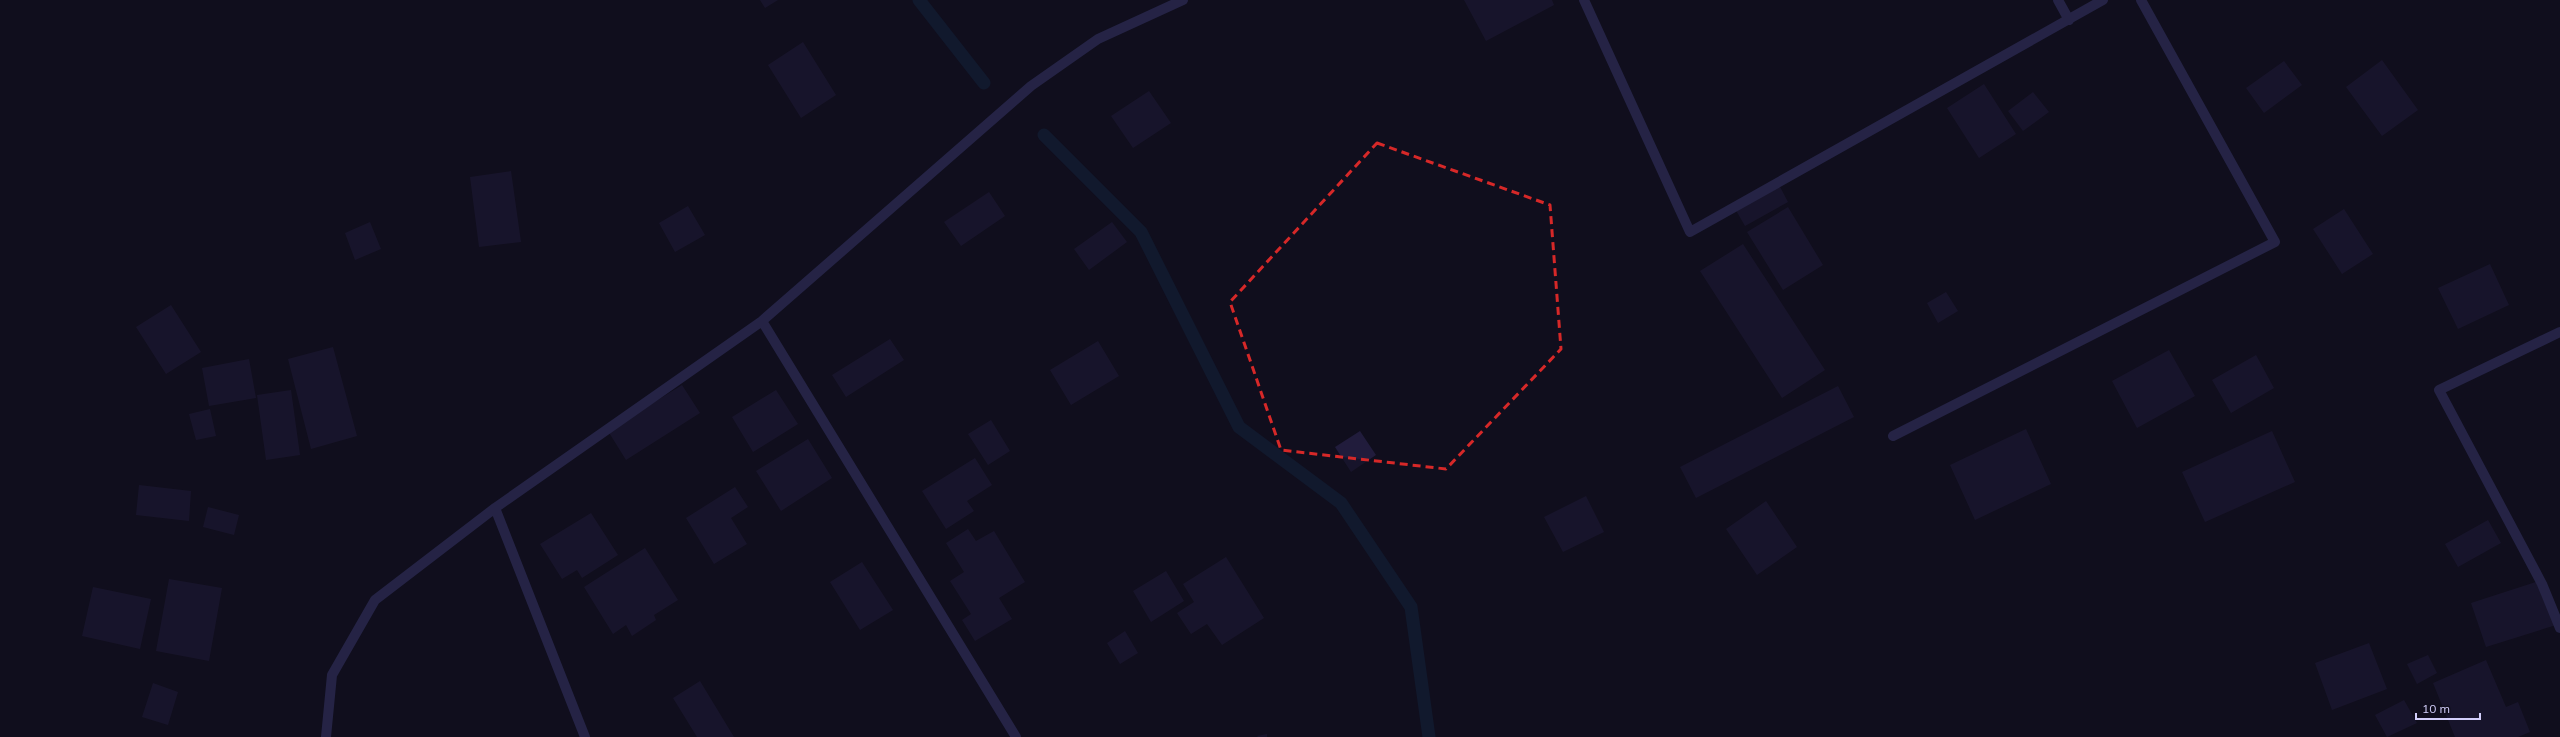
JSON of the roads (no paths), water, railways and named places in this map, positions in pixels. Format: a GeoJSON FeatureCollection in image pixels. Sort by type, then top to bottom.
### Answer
{"type":"FeatureCollection","features":[{"type":"Feature","properties":{"kind":"street"},"geometry":{"type":"LineString","coordinates":[[326,737],[332,674],[375,600],[494,508],[762,321],[1031,86],[1098,39],[1183,0]]}},
{"type":"Feature","properties":{"kind":"street"},"geometry":{"type":"LineString","coordinates":[[1584,0],[1690,232],[2103,0]]}},
{"type":"Feature","properties":{"kind":"street"},"geometry":{"type":"LineString","coordinates":[[2058,0],[2069,20]]}},
{"type":"Feature","properties":{"kind":"street"},"geometry":{"type":"LineString","coordinates":[[1893,436],[2275,242],[2141,0]]}},
{"type":"Feature","properties":{"kind":"street"},"geometry":{"type":"LineString","coordinates":[[762,321],[1016,737]]}},
{"type":"Feature","properties":{"kind":"street"},"geometry":{"type":"LineString","coordinates":[[2560,332],[2439,390],[2542,584],[2560,628]]}},
{"type":"Feature","properties":{"kind":"street"},"geometry":{"type":"LineString","coordinates":[[494,508],[585,737]]}},
{"type":"Feature","properties":{"kind":"waterway"},"geometry":{"type":"LineString","coordinates":[[919,0],[984,83]]}},
{"type":"Feature","properties":{"kind":"waterway"},"geometry":{"type":"LineString","coordinates":[[1044,135],[1141,232],[1239,427],[1341,503],[1411,607],[1429,737]]}}]}
